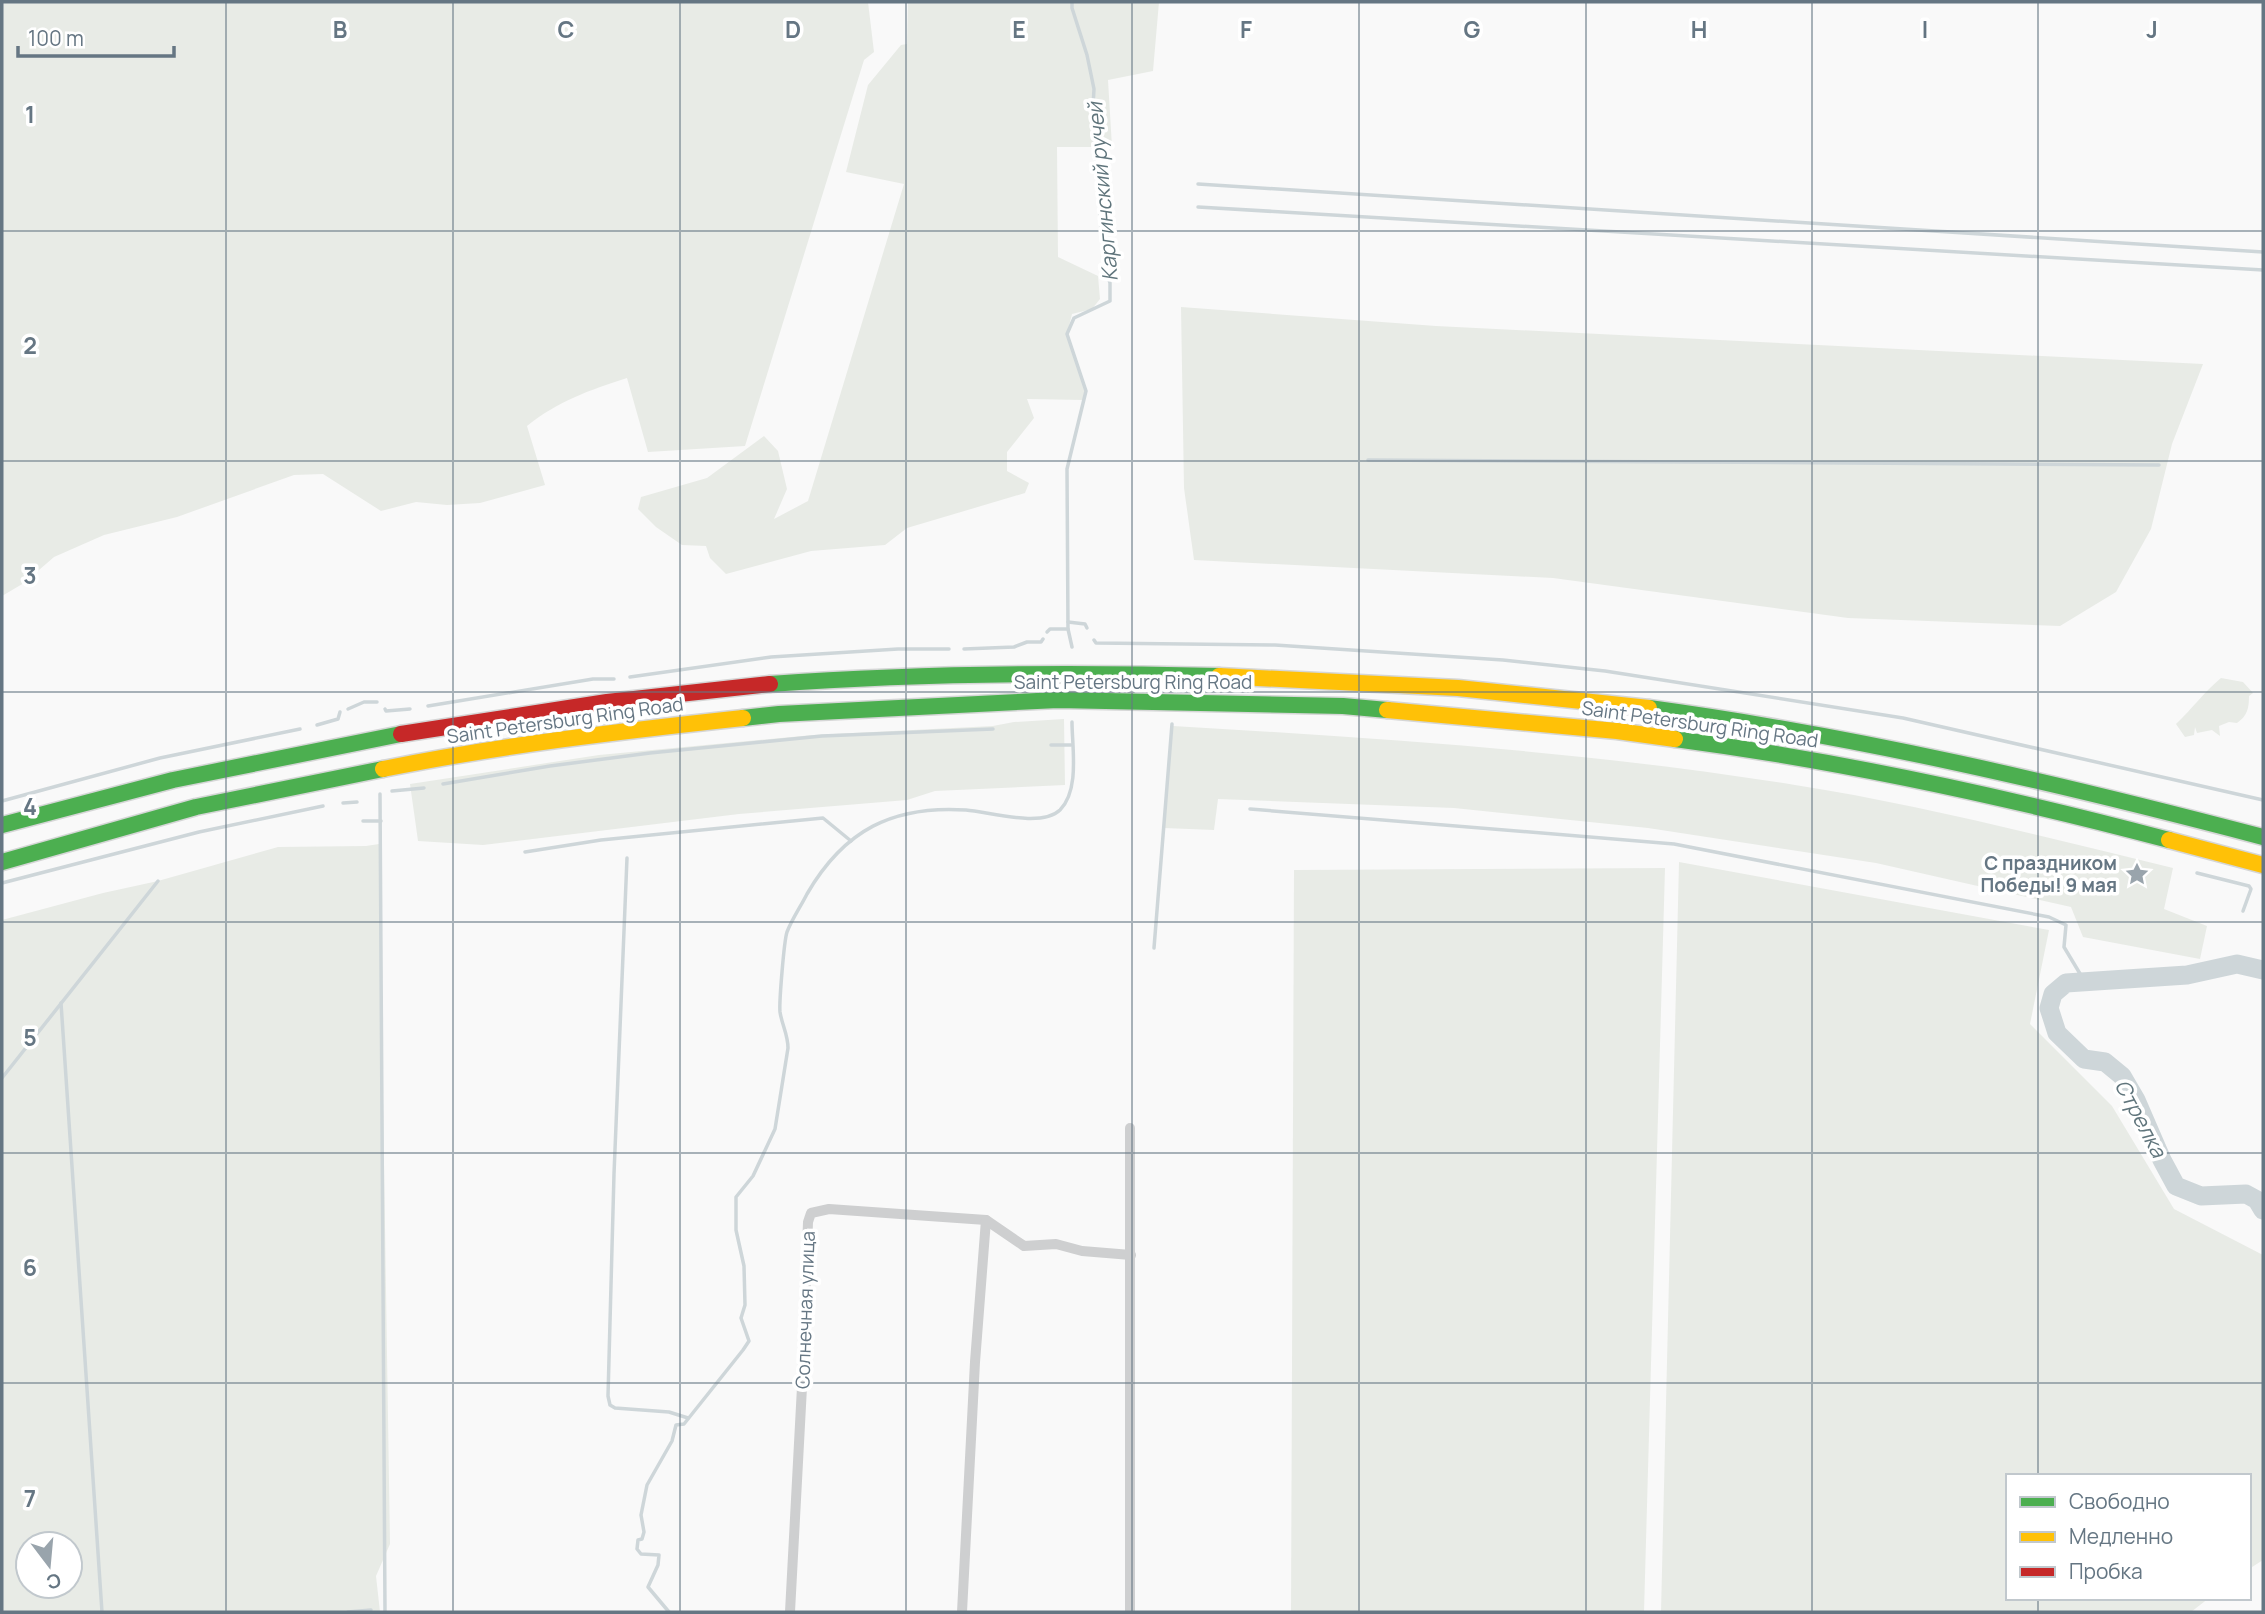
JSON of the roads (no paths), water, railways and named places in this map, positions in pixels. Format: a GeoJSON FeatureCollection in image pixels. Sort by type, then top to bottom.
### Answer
{"type":"FeatureCollection","features":[{"type":"Feature","properties":{"kind":"highway","name":"Saint Petersburg Ring Road"},"geometry":{"type":"LineString","coordinates":[[2,825],[89,799],[222,769],[380,737],[552,709],[848,679],[1057,674],[1200,675],[1424,685],[1620,705],[1756,724],[1959,762],[2123,800],[2263,837]]}},
{"type":"Feature","properties":{"kind":"highway","name":"Saint Petersburg Ring Road"},"geometry":{"type":"LineString","coordinates":[[2,862],[197,807],[444,757],[613,733],[779,714],[1058,699],[1343,706],[1616,731],[1752,749],[1954,788],[2263,864]]}},
{"type":"Feature","properties":{"kind":"street"},"geometry":{"type":"LineString","coordinates":[[1130,1128],[1130,1612]]}},
{"type":"Feature","properties":{"kind":"street","name":"Солнечная улица"},"geometry":{"type":"LineString","coordinates":[[790,1612],[808,1222],[811,1213],[829,1209],[986,1220]]}},
{"type":"Feature","properties":{"kind":"street"},"geometry":{"type":"LineString","coordinates":[[962,1612],[975,1362],[986,1220],[1024,1246],[1056,1244],[1082,1251],[1130,1255]]}},
{"type":"Feature","properties":{"kind":"waterway","name":"Каргинский ручей"},"geometry":{"type":"LineString","coordinates":[[1072,2],[1094,89],[1092,124],[1101,228],[1110,283],[1110,301],[1074,318],[1067,334],[1086,391],[1067,469],[1068,629],[1072,647]]}},
{"type":"Feature","properties":{"kind":"waterway"},"geometry":{"type":"LineString","coordinates":[[1198,184],[2263,252]]}},
{"type":"Feature","properties":{"kind":"waterway"},"geometry":{"type":"LineString","coordinates":[[1198,207],[2263,270]]}},
{"type":"Feature","properties":{"kind":"waterway"},"geometry":{"type":"LineString","coordinates":[[1368,460],[2159,465]]}},
{"type":"Feature","properties":{"kind":"waterway"},"geometry":{"type":"LineString","coordinates":[[1068,622],[1085,624],[1087,628]]}},
{"type":"Feature","properties":{"kind":"waterway"},"geometry":{"type":"LineString","coordinates":[[1047,632],[1050,629],[1068,629]]}},
{"type":"Feature","properties":{"kind":"waterway"},"geometry":{"type":"LineString","coordinates":[[964,649],[1014,647],[1027,642],[1041,642],[1043,639]]}},
{"type":"Feature","properties":{"kind":"waterway"},"geometry":{"type":"LineString","coordinates":[[1094,640],[1096,643],[1275,645],[1503,660],[1605,671],[1903,718],[2263,800]]}},
{"type":"Feature","properties":{"kind":"waterway"},"geometry":{"type":"LineString","coordinates":[[630,677],[771,657],[898,649],[949,649]]}},
{"type":"Feature","properties":{"kind":"waterway"},"geometry":{"type":"LineString","coordinates":[[428,706],[593,679],[614,679]]}},
{"type":"Feature","properties":{"kind":"waterway"},"geometry":{"type":"LineString","coordinates":[[348,709],[364,702],[377,702]]}},
{"type":"Feature","properties":{"kind":"waterway"},"geometry":{"type":"LineString","coordinates":[[385,709],[410,709]]}},
{"type":"Feature","properties":{"kind":"waterway"},"geometry":{"type":"LineString","coordinates":[[317,725],[338,719],[340,712]]}},
{"type":"Feature","properties":{"kind":"waterway","name":"Каргинский ручей"},"geometry":{"type":"LineString","coordinates":[[669,1612],[648,1587],[658,1565],[659,1555],[641,1554],[637,1549],[638,1540],[642,1539],[644,1532],[641,1515],[647,1485],[672,1441],[676,1425],[684,1424],[749,1341],[741,1318],[745,1305],[744,1266],[736,1230],[736,1197],[753,1176],[775,1129],[788,1048],[780,1006],[784,947],[789,927],[821,872],[837,853],[873,826],[916,812],[966,810],[1015,818],[1041,818],[1060,810],[1066,802],[1073,780],[1072,722]]}},
{"type":"Feature","properties":{"kind":"waterway"},"geometry":{"type":"LineString","coordinates":[[1154,948],[1172,724]]}},
{"type":"Feature","properties":{"kind":"waterway"},"geometry":{"type":"LineString","coordinates":[[2,801],[160,758],[300,729]]}},
{"type":"Feature","properties":{"kind":"waterway"},"geometry":{"type":"LineString","coordinates":[[443,784],[650,753],[822,736],[993,729]]}},
{"type":"Feature","properties":{"kind":"waterway"},"geometry":{"type":"LineString","coordinates":[[1051,745],[1071,745]]}},
{"type":"Feature","properties":{"kind":"waterway"},"geometry":{"type":"LineString","coordinates":[[392,791],[424,788]]}},
{"type":"Feature","properties":{"kind":"waterway"},"geometry":{"type":"LineString","coordinates":[[380,794],[385,1612]]}},
{"type":"Feature","properties":{"kind":"waterway"},"geometry":{"type":"LineString","coordinates":[[343,803],[357,802]]}},
{"type":"Feature","properties":{"kind":"waterway"},"geometry":{"type":"LineString","coordinates":[[2,883],[199,832],[323,806]]}},
{"type":"Feature","properties":{"kind":"waterway"},"geometry":{"type":"LineString","coordinates":[[1250,809],[1674,844],[2049,917],[2066,925],[2064,947],[2085,982]]}},
{"type":"Feature","properties":{"kind":"waterway"},"geometry":{"type":"LineString","coordinates":[[525,852],[601,840],[823,818],[851,841]]}},
{"type":"Feature","properties":{"kind":"waterway"},"geometry":{"type":"LineString","coordinates":[[363,821],[381,821]]}},
{"type":"Feature","properties":{"kind":"waterway"},"geometry":{"type":"LineString","coordinates":[[627,858],[608,1396],[610,1405],[615,1408],[669,1412],[688,1418]]}},
{"type":"Feature","properties":{"kind":"waterway"},"geometry":{"type":"LineString","coordinates":[[2197,873],[2249,886],[2251,889],[2243,911]]}},
{"type":"Feature","properties":{"kind":"waterway"},"geometry":{"type":"LineString","coordinates":[[2,1078],[158,881]]}},
{"type":"Feature","properties":{"kind":"waterway","name":"Стрелка"},"geometry":{"type":"LineString","coordinates":[[2263,970],[2237,964],[2187,975],[2066,983],[2053,994],[2049,1008],[2057,1033],[2084,1059],[2105,1062],[2122,1076],[2176,1186],[2201,1196],[2246,1194],[2257,1200],[2263,1210]]}},
{"type":"Feature","properties":{"kind":"waterway"},"geometry":{"type":"LineString","coordinates":[[61,1003],[102,1612]]}},
{"type":"Feature","properties":{"kind":"waterway"},"geometry":{"type":"LineString","coordinates":[[348,1612],[371,1610]]}},
{"type":"Feature","properties":{"kind":"place","name":"С праздником Победы! 9 мая"},"geometry":{"type":"Point","coordinates":[2137,874]}}]}
